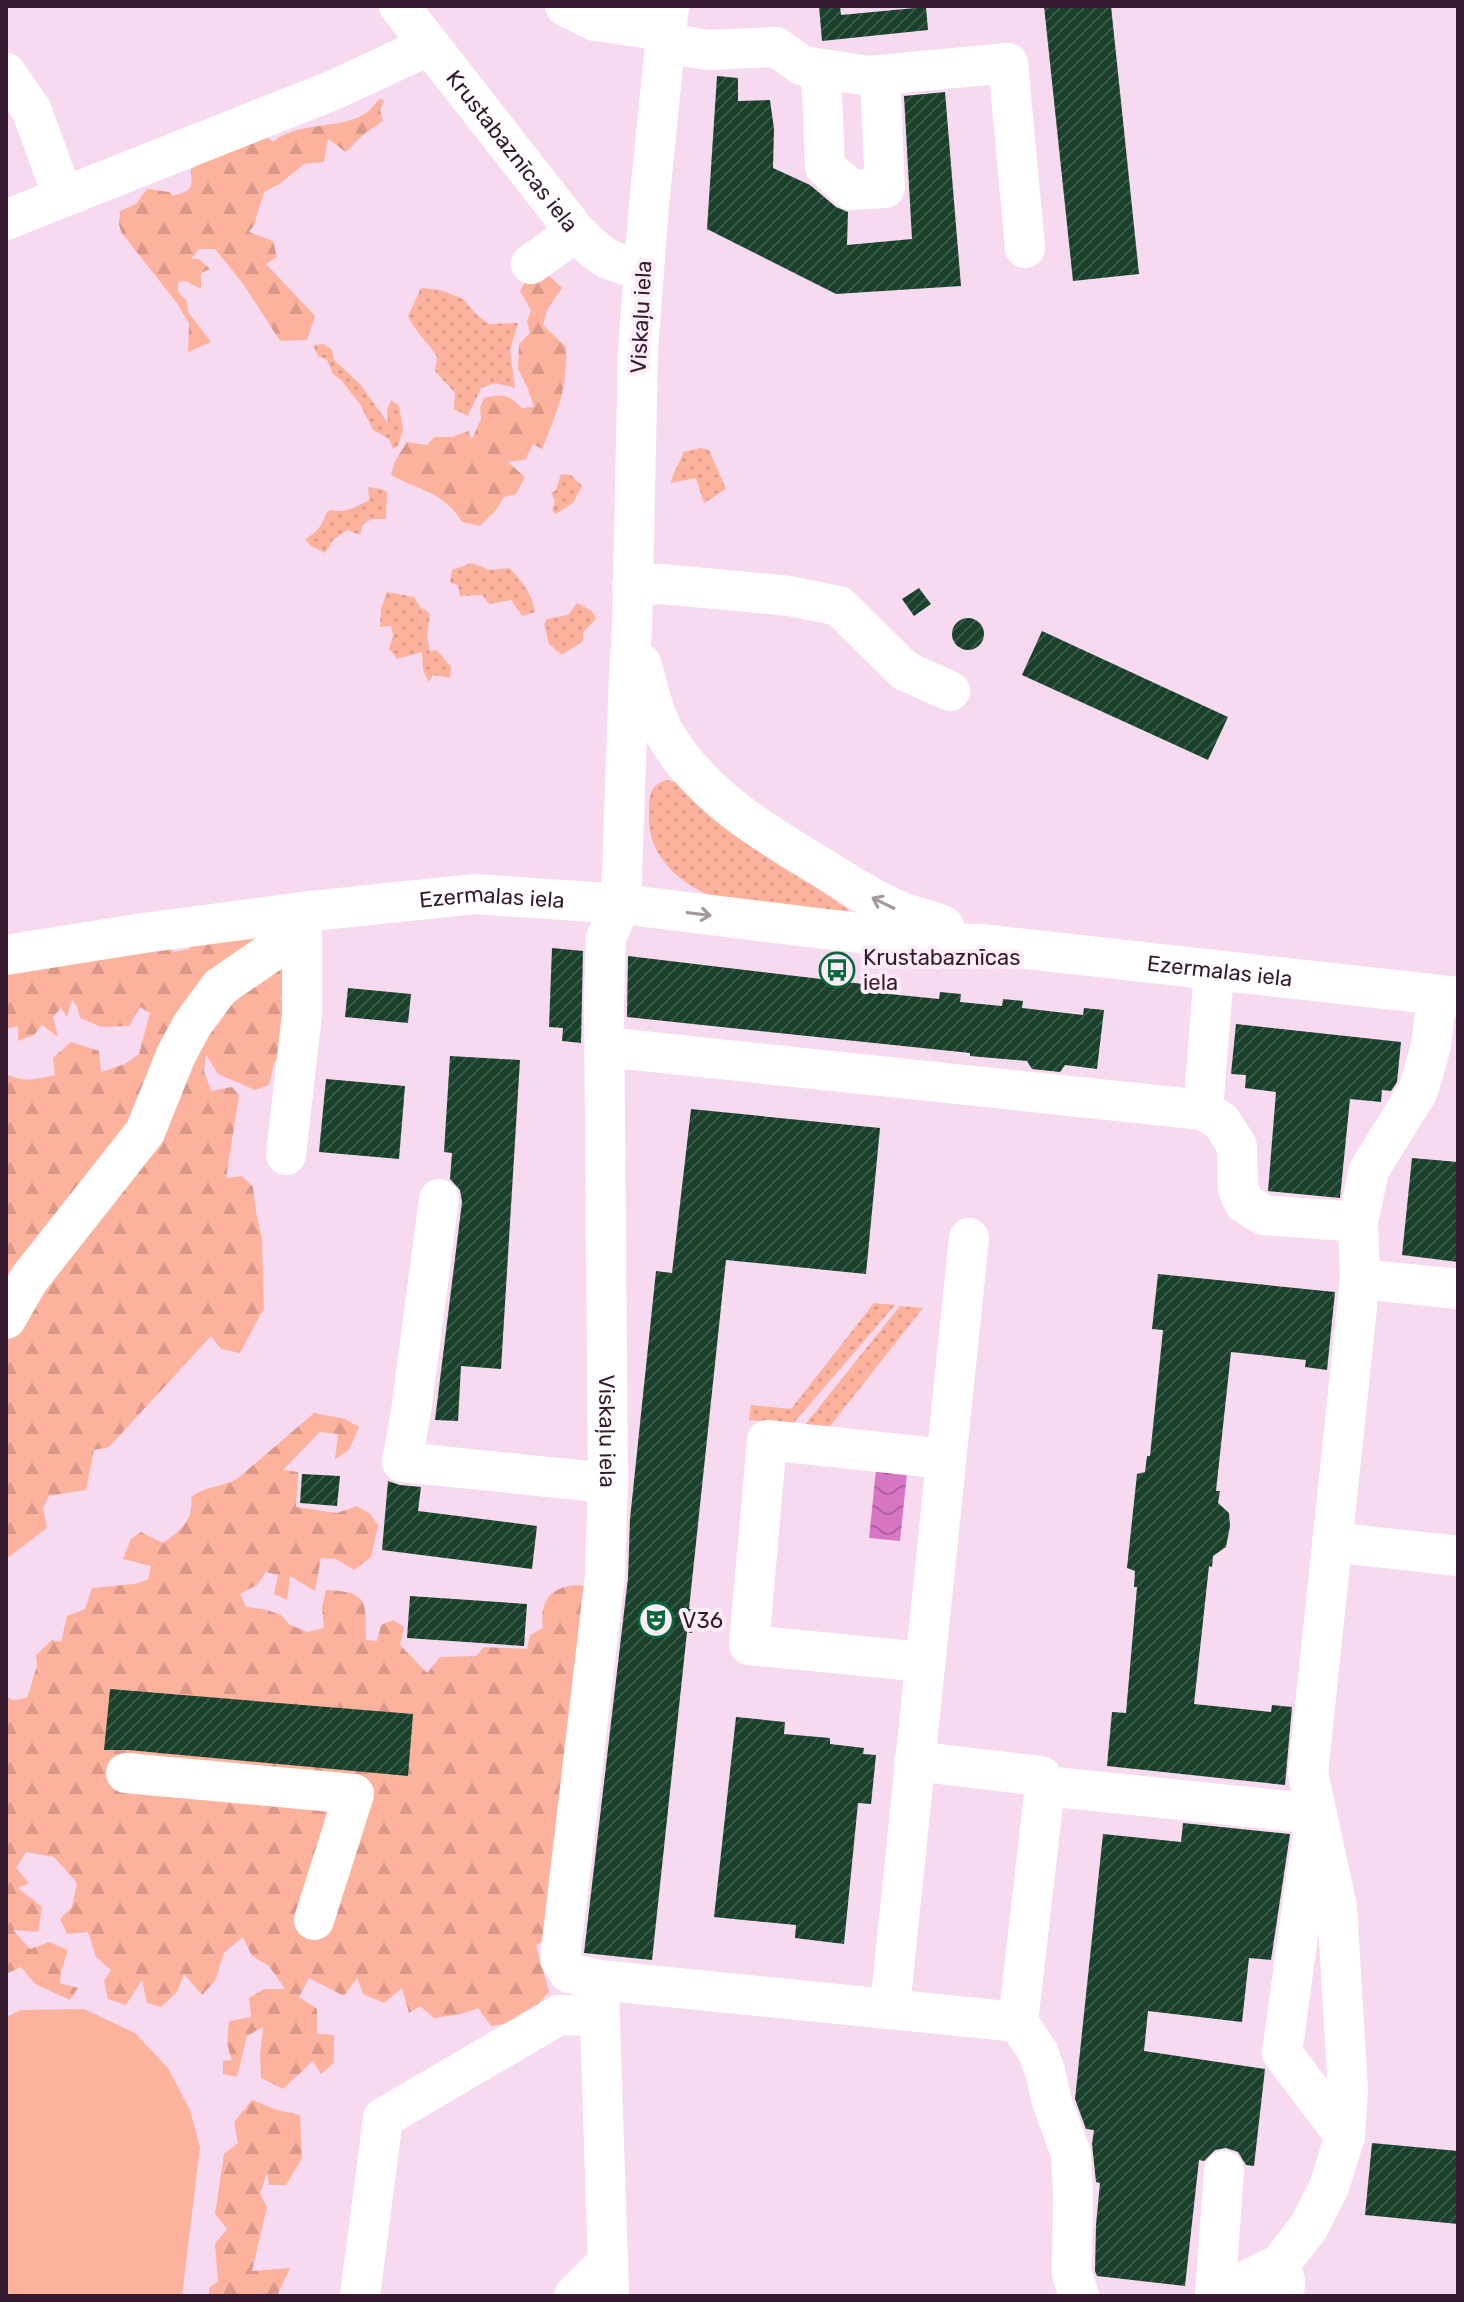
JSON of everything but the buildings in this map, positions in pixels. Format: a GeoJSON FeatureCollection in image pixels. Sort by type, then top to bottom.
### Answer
{"type":"FeatureCollection","features":[{"type":"Feature","properties":{"kind":"street","name":"Krustabaznīcas iela"},"geometry":{"type":"LineString","coordinates":[[399,6],[576,232],[601,257],[643,269]]}},
{"type":"Feature","properties":{"kind":"street"},"geometry":{"type":"LineString","coordinates":[[565,6],[595,21],[667,27],[708,50],[776,47],[803,66],[869,76],[1008,63],[1025,248]]}},
{"type":"Feature","properties":{"kind":"street","name":"Viskaļu iela"},"geometry":{"type":"LineString","coordinates":[[632,629],[638,351],[667,27]]}},
{"type":"Feature","properties":{"kind":"street"},"geometry":{"type":"LineString","coordinates":[[6,220],[336,89],[430,45]]}},
{"type":"Feature","properties":{"kind":"street"},"geometry":{"type":"LineString","coordinates":[[821,69],[825,167],[851,190],[885,188],[880,75]]}},
{"type":"Feature","properties":{"kind":"street"},"geometry":{"type":"LineString","coordinates":[[6,73],[19,122],[63,197]]}},
{"type":"Feature","properties":{"kind":"street"},"geometry":{"type":"LineString","coordinates":[[531,264],[576,232]]}},
{"type":"Feature","properties":{"kind":"street"},"geometry":{"type":"LineString","coordinates":[[632,586],[662,584],[775,595],[839,606],[905,671],[950,691]]}},
{"type":"Feature","properties":{"kind":"street"},"geometry":{"type":"LineString","coordinates":[[621,904],[632,629]]}},
{"type":"Feature","properties":{"kind":"street","name":"Ezermalas iela"},"geometry":{"type":"LineString","coordinates":[[632,629],[653,708],[669,742],[732,809],[774,839],[866,894],[903,913],[941,924],[980,944]]}},
{"type":"Feature","properties":{"kind":"street"},"geometry":{"type":"LineString","coordinates":[[625,783],[640,765],[665,758],[687,763]]}},
{"type":"Feature","properties":{"kind":"street","name":"Ezermalas iela"},"geometry":{"type":"LineString","coordinates":[[6,955],[144,933],[301,924],[475,894],[621,904],[940,943],[980,944],[1448,996]]}},
{"type":"Feature","properties":{"kind":"street","name":"Viskaļu iela"},"geometry":{"type":"LineString","coordinates":[[599,1998],[569,1973],[560,1959],[605,1575],[608,1483],[606,938],[621,904]]}},
{"type":"Feature","properties":{"kind":"street"},"geometry":{"type":"LineString","coordinates":[[286,1155],[302,1014],[301,924]]}},
{"type":"Feature","properties":{"kind":"street"},"geometry":{"type":"LineString","coordinates":[[6,1319],[29,1279],[145,1132],[176,1055],[192,1025],[220,987],[268,954],[301,924]]}},
{"type":"Feature","properties":{"kind":"street"},"geometry":{"type":"LineString","coordinates":[[1203,1110],[1214,972]]}},
{"type":"Feature","properties":{"kind":"street"},"geometry":{"type":"LineString","coordinates":[[1224,2171],[1215,2296],[1282,2280],[1329,2187],[1345,2136],[1348,2091],[1337,1907],[1308,1773],[1360,1279],[1358,1222],[1369,1170],[1418,1091],[1448,996]]}},
{"type":"Feature","properties":{"kind":"street"},"geometry":{"type":"LineString","coordinates":[[605,1047],[1203,1110],[1221,1121],[1237,1146],[1238,1189],[1244,1203],[1264,1215],[1358,1222]]}},
{"type":"Feature","properties":{"kind":"street"},"geometry":{"type":"LineString","coordinates":[[439,1199],[402,1462],[608,1483]]}},
{"type":"Feature","properties":{"kind":"street"},"geometry":{"type":"LineString","coordinates":[[890,2007],[969,1238]]}},
{"type":"Feature","properties":{"kind":"street"},"geometry":{"type":"LineString","coordinates":[[1360,1279],[1458,1289]]}},
{"type":"Feature","properties":{"kind":"street"},"geometry":{"type":"LineString","coordinates":[[925,1649],[751,1617],[767,1440],[945,1459]]}},
{"type":"Feature","properties":{"kind":"street"},"geometry":{"type":"LineString","coordinates":[[1332,1542],[1458,1556]]}},
{"type":"Feature","properties":{"kind":"street"},"geometry":{"type":"LineString","coordinates":[[914,1761],[1041,1776],[1045,1786],[1018,2022],[1038,2052],[1071,2154],[1072,2274],[1079,2296]]}},
{"type":"Feature","properties":{"kind":"street"},"geometry":{"type":"LineString","coordinates":[[126,1773],[354,1794],[314,1920]]}},
{"type":"Feature","properties":{"kind":"street"},"geometry":{"type":"LineString","coordinates":[[1045,1786],[1316,1814]]}},
{"type":"Feature","properties":{"kind":"street"},"geometry":{"type":"LineString","coordinates":[[1316,1814],[1282,2053],[1345,2136]]}},
{"type":"Feature","properties":{"kind":"street"},"geometry":{"type":"LineString","coordinates":[[360,2296],[383,2118],[559,2015],[599,1998],[890,2007],[1018,2022]]}},
{"type":"Feature","properties":{"kind":"street"},"geometry":{"type":"LineString","coordinates":[[574,2296],[608,2279],[599,1998]]}},
{"type":"Feature","properties":{"kind":"green space"},"geometry":{"type":"Polygon","coordinates":[[[379,99],[384,100],[380,110],[383,121],[346,152],[328,139],[324,162],[304,164],[264,192],[249,232],[273,241],[277,257],[266,264],[315,316],[307,340],[280,341],[244,285],[215,249],[199,249],[191,259],[199,259],[210,269],[201,273],[201,289],[186,281],[178,282],[178,292],[187,301],[188,312],[211,342],[188,352],[189,323],[121,232],[120,211],[136,204],[147,189],[169,192],[173,196],[188,190],[191,169],[216,153],[243,148],[263,133],[273,142],[295,131],[355,119],[368,112],[379,99]]]}},
{"type":"Feature","properties":{"kind":"green space"},"geometry":{"type":"Polygon","coordinates":[[[543,270],[562,288],[547,310],[543,325],[566,347],[565,375],[557,411],[542,449],[533,444],[525,460],[508,462],[525,477],[516,494],[504,497],[480,526],[462,522],[439,498],[391,475],[395,461],[407,442],[427,445],[434,437],[452,437],[468,431],[472,439],[481,419],[480,408],[484,398],[505,396],[522,408],[534,407],[518,369],[519,344],[530,333],[527,321],[531,310],[520,291],[529,275],[543,270]]]}},
{"type":"Feature","properties":{"kind":"green space"},"geometry":{"type":"Polygon","coordinates":[[[421,288],[441,290],[463,299],[489,324],[518,323],[510,350],[515,388],[495,383],[481,388],[468,416],[454,409],[455,393],[435,371],[437,357],[408,316],[421,288]]]}},
{"type":"Feature","properties":{"kind":"green space"},"geometry":{"type":"Polygon","coordinates":[[[324,344],[332,350],[334,360],[360,384],[388,423],[387,411],[391,400],[399,406],[403,430],[398,446],[393,449],[389,439],[373,430],[360,404],[333,374],[327,360],[318,356],[313,345],[324,344]]]}},
{"type":"Feature","properties":{"kind":"green space"},"geometry":{"type":"Polygon","coordinates":[[[701,448],[709,450],[726,489],[704,503],[696,478],[671,483],[683,452],[701,448]]]}},
{"type":"Feature","properties":{"kind":"green space"},"geometry":{"type":"Polygon","coordinates":[[[561,474],[571,475],[582,486],[573,503],[556,514],[552,510],[555,501],[551,493],[556,490],[561,474]]]}},
{"type":"Feature","properties":{"kind":"green space"},"geometry":{"type":"Polygon","coordinates":[[[368,487],[387,492],[386,519],[372,519],[363,524],[360,535],[347,530],[333,540],[325,553],[311,546],[305,539],[319,528],[327,512],[346,510],[369,500],[368,487]]]}},
{"type":"Feature","properties":{"kind":"green space"},"geometry":{"type":"Polygon","coordinates":[[[472,563],[490,570],[509,568],[526,588],[535,612],[522,616],[511,600],[489,604],[482,595],[460,596],[458,585],[450,583],[452,570],[472,563]]]}},
{"type":"Feature","properties":{"kind":"green space"},"geometry":{"type":"Polygon","coordinates":[[[387,592],[414,597],[420,607],[430,613],[427,636],[430,651],[437,650],[451,667],[450,678],[433,675],[429,682],[423,670],[422,652],[397,659],[389,649],[393,635],[391,626],[380,627],[381,609],[387,592]]]}},
{"type":"Feature","properties":{"kind":"green space"},"geometry":{"type":"Polygon","coordinates":[[[577,603],[592,611],[596,619],[583,632],[583,641],[562,655],[549,644],[544,624],[547,619],[568,615],[577,603]]]}},
{"type":"Feature","properties":{"kind":"green space"},"geometry":{"type":"Polygon","coordinates":[[[667,780],[677,783],[850,911],[727,901],[690,885],[668,866],[653,842],[650,828],[651,792],[667,780]]]}},
{"type":"Feature","properties":{"kind":"green space"},"geometry":{"type":"Polygon","coordinates":[[[285,922],[287,983],[281,999],[294,1015],[287,1045],[274,1063],[269,1085],[255,1090],[218,1074],[206,1055],[204,1071],[211,1091],[232,1087],[239,1095],[226,1178],[242,1176],[253,1187],[262,1240],[264,1308],[240,1353],[221,1349],[211,1336],[109,1447],[94,1450],[86,1490],[49,1496],[43,1508],[47,1528],[6,1559],[6,1074],[24,1079],[55,1075],[53,1058],[71,1042],[99,1051],[101,1072],[125,1064],[139,1054],[150,1013],[140,1007],[129,1026],[101,1027],[80,1018],[72,1000],[67,1017],[61,1008],[53,1017],[58,1037],[42,1025],[34,1035],[18,1041],[18,1026],[6,1032],[6,964],[158,938],[174,952],[190,949],[190,941],[285,922]]]}},
{"type":"Feature","properties":{"kind":"green space"},"geometry":{"type":"Polygon","coordinates":[[[874,1303],[895,1305],[792,1425],[749,1420],[751,1405],[791,1409],[874,1303]]]}},
{"type":"Feature","properties":{"kind":"green space"},"geometry":{"type":"Polygon","coordinates":[[[900,1306],[923,1308],[823,1435],[804,1426],[900,1306]]]}},
{"type":"Feature","properties":{"kind":"green space"},"geometry":{"type":"Polygon","coordinates":[[[314,1413],[345,1419],[359,1427],[349,1450],[335,1459],[338,1434],[320,1432],[283,1470],[298,1472],[296,1507],[337,1513],[357,1506],[370,1514],[378,1525],[371,1557],[354,1570],[336,1559],[321,1558],[315,1591],[290,1576],[287,1600],[274,1594],[278,1575],[266,1572],[257,1585],[240,1594],[246,1607],[281,1615],[290,1625],[308,1632],[324,1628],[322,1607],[326,1590],[350,1593],[362,1601],[366,1616],[366,1640],[377,1641],[381,1625],[393,1620],[404,1627],[400,1645],[427,1673],[440,1657],[476,1656],[484,1647],[527,1649],[530,1635],[543,1628],[545,1604],[557,1590],[576,1585],[599,1588],[550,1939],[536,1945],[549,1992],[522,2021],[491,2026],[478,2008],[434,2018],[420,2006],[409,2013],[402,1988],[384,2003],[363,1994],[357,1978],[344,1996],[309,1978],[299,1997],[317,2009],[317,2034],[334,2035],[334,2063],[321,2074],[313,2061],[283,2089],[261,2078],[263,2027],[247,2036],[237,2077],[223,2074],[223,2061],[232,2060],[227,2044],[229,2021],[251,2017],[249,1998],[264,1989],[285,1989],[269,1966],[252,1956],[243,1937],[224,1953],[215,1981],[202,1995],[184,1974],[177,1992],[161,2007],[147,2003],[142,1980],[126,2005],[108,1999],[104,1981],[111,1970],[96,1957],[88,1932],[67,1934],[60,1919],[72,1907],[77,1883],[54,1857],[26,1852],[16,1868],[29,1883],[18,1888],[42,1907],[38,1932],[13,1930],[30,1949],[49,1942],[68,1950],[60,1983],[78,1988],[70,2000],[35,1984],[21,1967],[6,1974],[6,1696],[12,1700],[27,1698],[37,1666],[36,1655],[52,1640],[61,1642],[67,1616],[85,1609],[92,1588],[148,1580],[151,1566],[123,1559],[131,1539],[141,1532],[163,1543],[188,1518],[191,1497],[237,1479],[314,1413]]]}},
{"type":"Feature","properties":{"kind":"green space"},"geometry":{"type":"Polygon","coordinates":[[[84,2009],[135,2033],[168,2068],[190,2110],[200,2147],[182,2296],[6,2296],[6,2017],[21,2010],[84,2009]]]}},
{"type":"Feature","properties":{"kind":"green space"},"geometry":{"type":"Polygon","coordinates":[[[252,2100],[300,2115],[302,2158],[286,2185],[269,2185],[267,2173],[260,2193],[267,2207],[252,2271],[290,2268],[277,2296],[209,2296],[209,2288],[218,2281],[215,2244],[227,2229],[215,2214],[224,2154],[238,2143],[234,2122],[252,2100]]]}},
{"type":"Feature","properties":{"kind":"water"},"geometry":{"type":"Polygon","coordinates":[[[876,1470],[907,1473],[900,1541],[869,1538],[876,1470]]]}},
{"type":"Feature","properties":{"kind":"place","name":"Krustabaznīcas iela"},"geometry":{"type":"Point","coordinates":[837,970]}},
{"type":"Feature","properties":{"kind":"place","name":"V36"},"geometry":{"type":"Point","coordinates":[656,1620]}}]}
